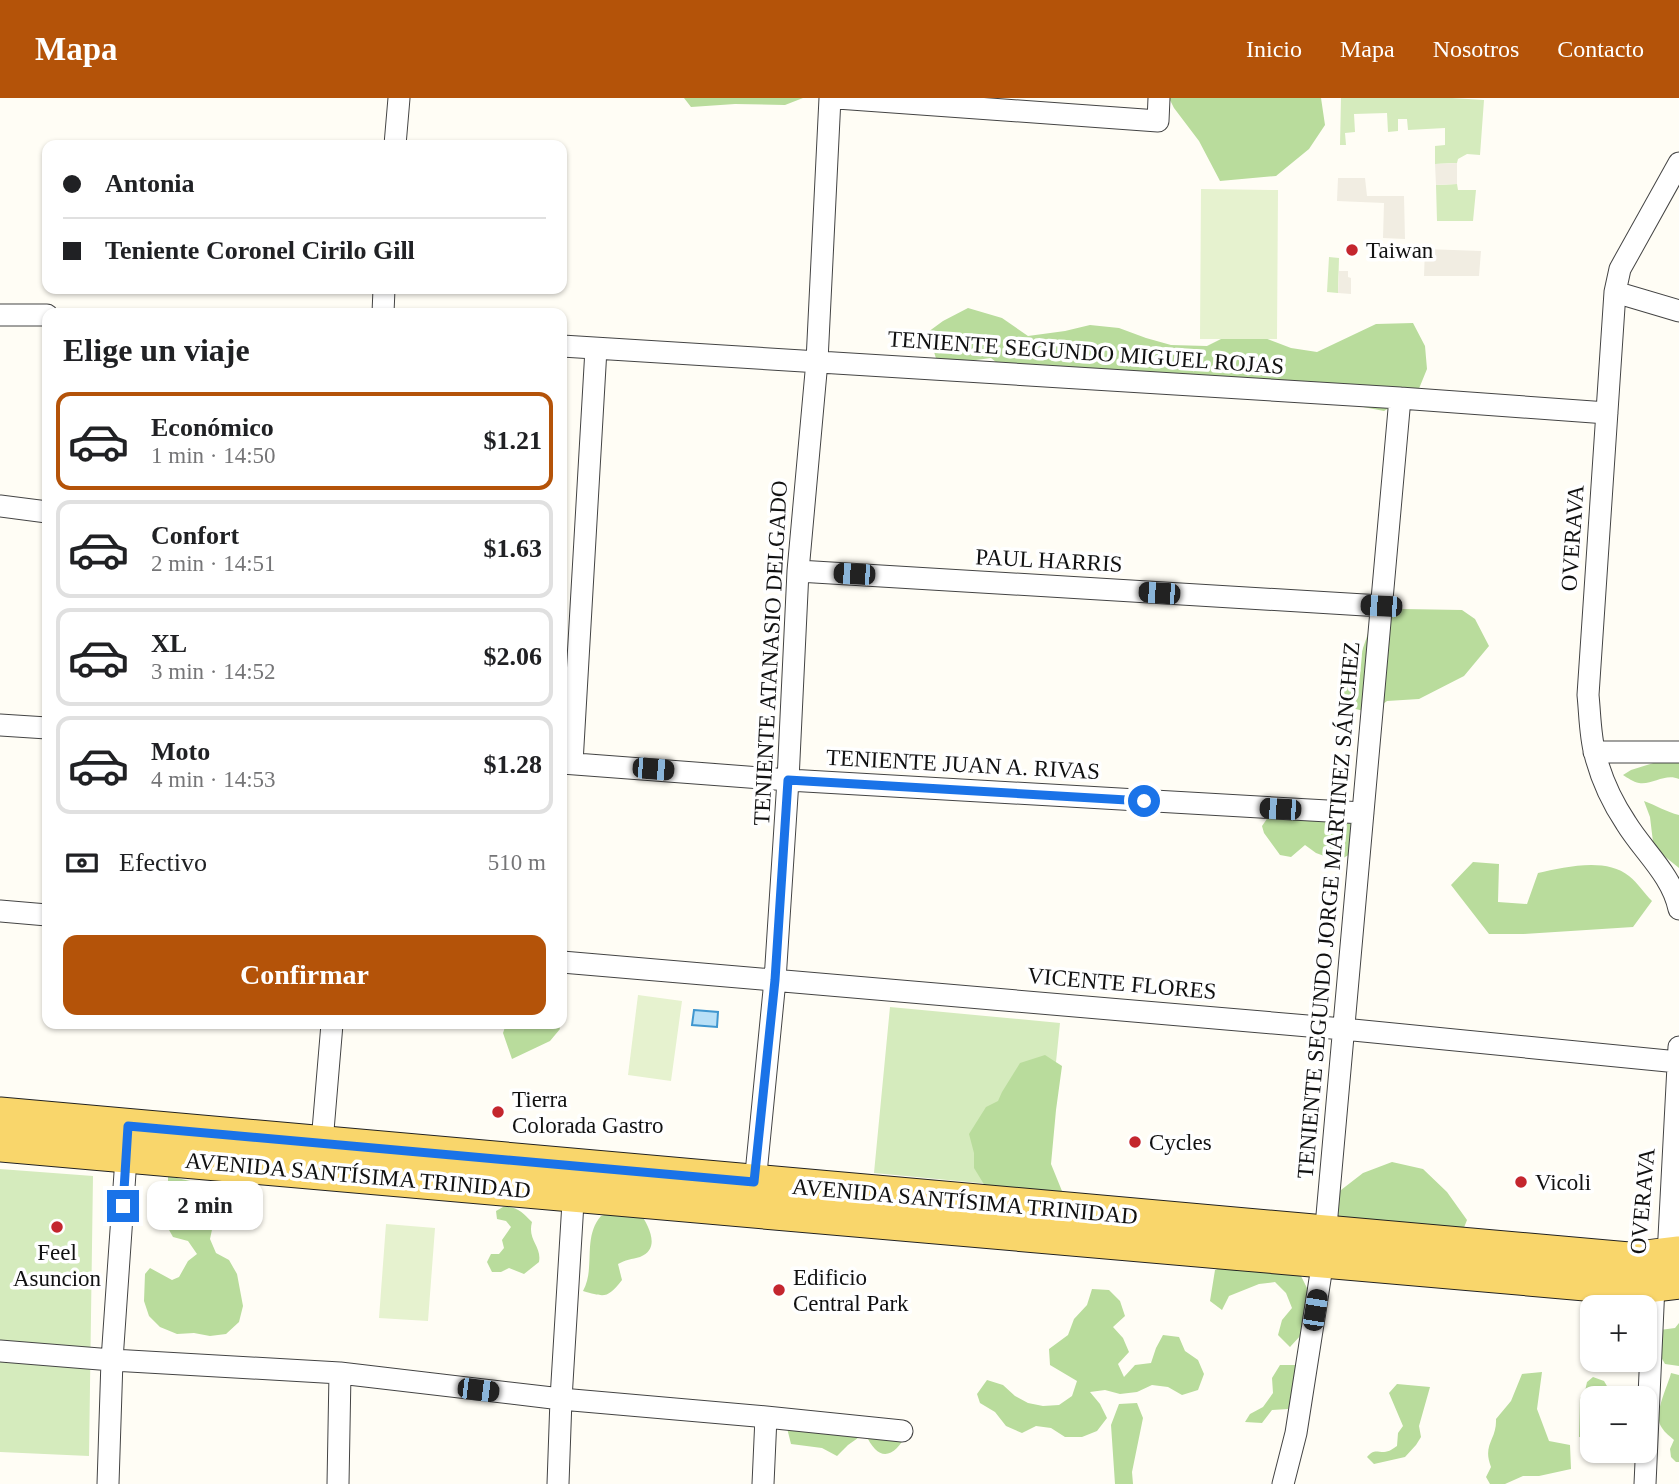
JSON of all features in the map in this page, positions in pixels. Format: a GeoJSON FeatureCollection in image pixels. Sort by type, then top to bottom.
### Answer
{"type":"FeatureCollection","features":[{"type":"Feature","properties":{"kind":"main road","name":"AVENIDA SANTÍSIMA TRINIDAD"},"geometry":{"type":"LineString","coordinates":[[0,1115],[127,1140],[321,1158],[1324,1247],[1629,1260],[1670,1269]]}},
{"type":"Feature","properties":{"kind":"main road","name":"AVENIDA SANTÍSIMA TRINIDAD"},"geometry":{"type":"LineString","coordinates":[[0,1144],[127,1140]]}},
{"type":"Feature","properties":{"kind":"street"},"geometry":{"type":"LineString","coordinates":[[396,140],[399,98]]}},
{"type":"Feature","properties":{"kind":"street","name":"TENIENTE ATANASIO DELGADO"},"geometry":{"type":"LineString","coordinates":[[753,1196],[775,980],[798,571],[817,361],[830,98]]}},
{"type":"Feature","properties":{"kind":"street"},"geometry":{"type":"LineString","coordinates":[[837,98],[1158,121],[1159,98]]}},
{"type":"Feature","properties":{"kind":"street","name":"OVERAVA"},"geometry":{"type":"LineString","coordinates":[[1675,176],[1620,269],[1615,292],[1588,695],[1594,752],[1607,788],[1626,824],[1667,878],[1677,897],[1679,909]]}},
{"type":"Feature","properties":{"kind":"street"},"geometry":{"type":"LineString","coordinates":[[1615,292],[1679,311]]}},
{"type":"Feature","properties":{"kind":"street"},"geometry":{"type":"LineString","coordinates":[[0,315],[42,315]]}},
{"type":"Feature","properties":{"kind":"street","name":"TENIENTE SEGUNDO MIGUEL ROJAS"},"geometry":{"type":"LineString","coordinates":[[567,346],[1607,413]]}},
{"type":"Feature","properties":{"kind":"street"},"geometry":{"type":"LineString","coordinates":[[567,763],[596,349]]}},
{"type":"Feature","properties":{"kind":"street","name":"TENIENTE SEGUNDO JORGE MARTINEZ SÁNCHEZ"},"geometry":{"type":"LineString","coordinates":[[1283,1484],[1296,1433],[1324,1247],[1400,398]]}},
{"type":"Feature","properties":{"kind":"street"},"geometry":{"type":"LineString","coordinates":[[0,506],[42,511]]}},
{"type":"Feature","properties":{"kind":"street","name":"PAUL HARRIS"},"geometry":{"type":"LineString","coordinates":[[798,571],[1381,606]]}},
{"type":"Feature","properties":{"kind":"street"},"geometry":{"type":"LineString","coordinates":[[0,725],[42,728]]}},
{"type":"Feature","properties":{"kind":"street"},"geometry":{"type":"LineString","coordinates":[[1594,752],[1679,752]]}},
{"type":"Feature","properties":{"kind":"street","name":"TENIENTE JUAN A. RIVAS"},"geometry":{"type":"LineString","coordinates":[[567,763],[788,780],[1363,813]]}},
{"type":"Feature","properties":{"kind":"street"},"geometry":{"type":"LineString","coordinates":[[0,911],[42,915]]}},
{"type":"Feature","properties":{"kind":"street","name":"VICENTE FLORES"},"geometry":{"type":"LineString","coordinates":[[567,962],[1343,1029],[1678,1062]]}},
{"type":"Feature","properties":{"kind":"street"},"geometry":{"type":"LineString","coordinates":[[321,1158],[332,1029]]}},
{"type":"Feature","properties":{"kind":"street","name":"OVERAVA"},"geometry":{"type":"LineString","coordinates":[[1645,1484],[1670,1269],[1679,1047]]}},
{"type":"Feature","properties":{"kind":"street"},"geometry":{"type":"LineString","coordinates":[[108,1484],[112,1360],[127,1140]]}},
{"type":"Feature","properties":{"kind":"street"},"geometry":{"type":"LineString","coordinates":[[558,1484],[574,1180]]}},
{"type":"Feature","properties":{"kind":"street"},"geometry":{"type":"LineString","coordinates":[[0,1351],[340,1373],[561,1399],[902,1432]]}},
{"type":"Feature","properties":{"kind":"street"},"geometry":{"type":"LineString","coordinates":[[338,1484],[340,1373]]}},
{"type":"Feature","properties":{"kind":"street"},"geometry":{"type":"LineString","coordinates":[[763,1484],[766,1417]]}},
{"type":"Feature","properties":{"kind":"green space"},"geometry":{"type":"Polygon","coordinates":[[[684,98],[803,98],[785,105],[691,107],[684,98]]]}},
{"type":"Feature","properties":{"kind":"green space"},"geometry":{"type":"Polygon","coordinates":[[[1169,98],[1321,98],[1325,125],[1309,149],[1276,176],[1220,181],[1199,141],[1169,98]]]}},
{"type":"Feature","properties":{"kind":"green space"},"geometry":{"type":"Polygon","coordinates":[[[1341,98],[1484,100],[1480,155],[1467,154],[1458,159],[1457,163],[1435,164],[1435,146],[1445,145],[1445,128],[1408,130],[1407,119],[1398,119],[1398,131],[1388,132],[1387,113],[1354,114],[1355,132],[1345,133],[1346,145],[1340,145],[1341,98]]]}},
{"type":"Feature","properties":{"kind":"green space"},"geometry":{"type":"Polygon","coordinates":[[[1457,184],[1458,190],[1476,190],[1473,221],[1437,221],[1436,185],[1457,184]]]}},
{"type":"Feature","properties":{"kind":"green space"},"geometry":{"type":"Polygon","coordinates":[[[1201,189],[1278,190],[1277,339],[1200,339],[1201,189]]]}},
{"type":"Feature","properties":{"kind":"green space"},"geometry":{"type":"Polygon","coordinates":[[[1329,257],[1339,258],[1338,293],[1327,292],[1329,257]]]}},
{"type":"Feature","properties":{"kind":"green space"},"geometry":{"type":"Polygon","coordinates":[[[968,308],[1002,318],[1028,336],[1090,325],[1119,328],[1171,345],[1207,346],[1241,329],[1291,348],[1317,352],[1376,324],[1413,323],[1425,346],[1427,369],[1418,391],[1384,411],[1327,400],[1181,391],[1160,372],[1134,386],[1071,381],[1042,365],[1017,379],[991,358],[938,365],[928,332],[968,308]]]}},
{"type":"Feature","properties":{"kind":"green space"},"geometry":{"type":"Polygon","coordinates":[[[1376,610],[1462,610],[1475,619],[1489,646],[1464,676],[1419,699],[1387,701],[1371,713],[1337,704],[1339,669],[1362,651],[1376,610]]]}},
{"type":"Feature","properties":{"kind":"green space"},"geometry":{"type":"Polygon","coordinates":[[[1679,755],[1679,779],[1669,777],[1639,783],[1623,775],[1631,770],[1679,755]]]}},
{"type":"Feature","properties":{"kind":"green space"},"geometry":{"type":"Polygon","coordinates":[[[1644,801],[1679,815],[1679,868],[1663,855],[1653,842],[1650,817],[1644,801]]]}},
{"type":"Feature","properties":{"kind":"green space"},"geometry":{"type":"Polygon","coordinates":[[[1275,807],[1357,816],[1352,853],[1338,861],[1316,853],[1305,845],[1291,857],[1280,855],[1262,826],[1275,807]]]}},
{"type":"Feature","properties":{"kind":"green space"},"geometry":{"type":"Polygon","coordinates":[[[1473,862],[1499,864],[1498,902],[1527,904],[1538,873],[1585,865],[1620,870],[1652,901],[1633,927],[1489,934],[1451,885],[1473,862]]]}},
{"type":"Feature","properties":{"kind":"green space"},"geometry":{"type":"Polygon","coordinates":[[[638,995],[682,1001],[671,1081],[628,1075],[638,995]]]}},
{"type":"Feature","properties":{"kind":"green space"},"geometry":{"type":"Polygon","coordinates":[[[890,1007],[1060,1023],[1043,1189],[874,1173],[890,1007]]]}},
{"type":"Feature","properties":{"kind":"green space"},"geometry":{"type":"Polygon","coordinates":[[[504,1029],[560,1029],[550,1041],[512,1059],[503,1033],[504,1029]]]}},
{"type":"Feature","properties":{"kind":"green space"},"geometry":{"type":"Polygon","coordinates":[[[1045,1055],[1062,1066],[1051,1164],[1064,1196],[993,1199],[974,1168],[974,1153],[969,1134],[986,1107],[998,1101],[1020,1063],[1045,1055]]]}},
{"type":"Feature","properties":{"kind":"green space"},"geometry":{"type":"Polygon","coordinates":[[[1392,1162],[1423,1169],[1447,1192],[1467,1220],[1457,1245],[1339,1236],[1329,1208],[1341,1190],[1363,1173],[1392,1162]]]}},
{"type":"Feature","properties":{"kind":"green space"},"geometry":{"type":"Polygon","coordinates":[[[0,1169],[93,1176],[89,1456],[0,1452],[0,1169]]]}},
{"type":"Feature","properties":{"kind":"green space"},"geometry":{"type":"Polygon","coordinates":[[[168,1176],[199,1183],[215,1183],[225,1195],[223,1211],[213,1225],[210,1239],[216,1253],[229,1260],[237,1274],[243,1306],[239,1322],[226,1334],[177,1334],[160,1327],[149,1316],[144,1301],[145,1274],[150,1268],[172,1280],[179,1277],[188,1261],[197,1254],[188,1241],[173,1237],[164,1221],[161,1205],[168,1191],[168,1176]]]}},
{"type":"Feature","properties":{"kind":"green space"},"geometry":{"type":"Polygon","coordinates":[[[503,1207],[516,1209],[532,1222],[531,1234],[539,1262],[524,1274],[509,1268],[492,1272],[487,1262],[491,1254],[499,1254],[504,1248],[502,1240],[511,1227],[506,1221],[497,1219],[496,1211],[503,1207]]]}},
{"type":"Feature","properties":{"kind":"green space"},"geometry":{"type":"Polygon","coordinates":[[[617,1211],[640,1213],[651,1237],[650,1249],[640,1257],[618,1264],[622,1280],[613,1291],[601,1295],[583,1291],[589,1272],[590,1243],[595,1225],[601,1216],[617,1211]]]}},
{"type":"Feature","properties":{"kind":"green space"},"geometry":{"type":"Polygon","coordinates":[[[386,1224],[435,1228],[428,1321],[379,1318],[386,1224]]]}},
{"type":"Feature","properties":{"kind":"green space"},"geometry":{"type":"Polygon","coordinates":[[[1230,1264],[1289,1266],[1301,1276],[1308,1290],[1301,1335],[1290,1347],[1278,1335],[1282,1320],[1292,1308],[1286,1293],[1275,1282],[1259,1284],[1229,1296],[1222,1310],[1210,1301],[1215,1270],[1230,1264]]]}},
{"type":"Feature","properties":{"kind":"green space"},"geometry":{"type":"Polygon","coordinates":[[[1092,1289],[1109,1290],[1120,1301],[1125,1316],[1113,1327],[1123,1338],[1129,1352],[1118,1364],[1124,1377],[1135,1365],[1151,1363],[1163,1335],[1179,1337],[1185,1351],[1198,1360],[1204,1374],[1198,1390],[1182,1395],[1168,1387],[1152,1385],[1137,1392],[1120,1394],[1105,1390],[1090,1392],[1107,1418],[1097,1431],[1082,1437],[1065,1437],[1051,1428],[1036,1426],[1022,1433],[1006,1426],[995,1412],[980,1403],[977,1394],[987,1380],[1003,1385],[1028,1403],[1043,1406],[1059,1405],[1072,1396],[1077,1381],[1050,1365],[1049,1349],[1068,1335],[1074,1319],[1087,1305],[1092,1289]]]}},
{"type":"Feature","properties":{"kind":"green space"},"geometry":{"type":"Polygon","coordinates":[[[1679,1323],[1679,1366],[1665,1364],[1657,1350],[1660,1330],[1675,1328],[1679,1323]]]}},
{"type":"Feature","properties":{"kind":"green space"},"geometry":{"type":"Polygon","coordinates":[[[1280,1365],[1296,1365],[1303,1380],[1288,1409],[1272,1410],[1262,1423],[1245,1422],[1250,1414],[1263,1407],[1273,1393],[1272,1378],[1280,1365]]]}},
{"type":"Feature","properties":{"kind":"green space"},"geometry":{"type":"Polygon","coordinates":[[[1542,1372],[1537,1409],[1549,1441],[1570,1445],[1571,1469],[1539,1476],[1523,1476],[1505,1484],[1490,1484],[1486,1477],[1491,1467],[1488,1453],[1496,1419],[1511,1401],[1522,1374],[1542,1372]]]}},
{"type":"Feature","properties":{"kind":"green space"},"geometry":{"type":"Polygon","coordinates":[[[1671,1373],[1679,1375],[1679,1462],[1671,1457],[1670,1449],[1674,1440],[1659,1423],[1662,1401],[1671,1373]]]}},
{"type":"Feature","properties":{"kind":"green space"},"geometry":{"type":"Polygon","coordinates":[[[1593,1377],[1604,1381],[1607,1386],[1586,1386],[1593,1377]]]}},
{"type":"Feature","properties":{"kind":"green space"},"geometry":{"type":"Polygon","coordinates":[[[1397,1384],[1430,1387],[1419,1426],[1421,1437],[1405,1457],[1374,1464],[1367,1457],[1373,1452],[1386,1452],[1397,1446],[1398,1433],[1403,1426],[1389,1393],[1397,1384]]]}},
{"type":"Feature","properties":{"kind":"green space"},"geometry":{"type":"Polygon","coordinates":[[[1137,1403],[1143,1418],[1132,1472],[1133,1484],[1115,1484],[1111,1425],[1119,1404],[1137,1403]]]}},
{"type":"Feature","properties":{"kind":"green space"},"geometry":{"type":"Polygon","coordinates":[[[787,1428],[908,1432],[903,1441],[887,1454],[876,1450],[865,1433],[837,1456],[822,1448],[791,1444],[787,1428]]]}},
{"type":"Feature","properties":{"kind":"shaded area"},"geometry":{"type":"Polygon","coordinates":[[[1457,163],[1457,184],[1436,185],[1435,164],[1457,163]]]}},
{"type":"Feature","properties":{"kind":"shaded area"},"geometry":{"type":"Polygon","coordinates":[[[1338,178],[1365,178],[1367,196],[1404,196],[1405,239],[1383,238],[1384,203],[1337,201],[1338,178]]]}},
{"type":"Feature","properties":{"kind":"shaded area"},"geometry":{"type":"Polygon","coordinates":[[[1425,249],[1481,251],[1479,276],[1424,276],[1425,249]]]}},
{"type":"Feature","properties":{"kind":"shaded area"},"geometry":{"type":"Polygon","coordinates":[[[1339,271],[1348,271],[1351,294],[1338,293],[1339,271]]]}},
{"type":"Feature","properties":{"kind":"water"},"geometry":{"type":"Polygon","coordinates":[[[694,1010],[718,1012],[717,1027],[692,1025],[694,1010]]]}},
{"type":"Feature","properties":{"kind":"place","name":"Taiwan"},"geometry":{"type":"Point","coordinates":[1352,250]}},
{"type":"Feature","properties":{"kind":"place","name":"Tierra Colorada Gastro"},"geometry":{"type":"Point","coordinates":[498,1112]}},
{"type":"Feature","properties":{"kind":"place","name":"Cycles"},"geometry":{"type":"Point","coordinates":[1135,1142]}},
{"type":"Feature","properties":{"kind":"place","name":"Vicoli"},"geometry":{"type":"Point","coordinates":[1521,1182]}},
{"type":"Feature","properties":{"kind":"place","name":"Feel Asuncion"},"geometry":{"type":"Point","coordinates":[57,1227]}},
{"type":"Feature","properties":{"kind":"place","name":"Edificio Central Park"},"geometry":{"type":"Point","coordinates":[779,1290]}},
{"type":"Feature","properties":{"kind":"route"},"geometry":{"type":"LineString","coordinates":[[123,1206],[128,1126],[754,1182],[775,980],[788,780],[1144,801]]}}]}
